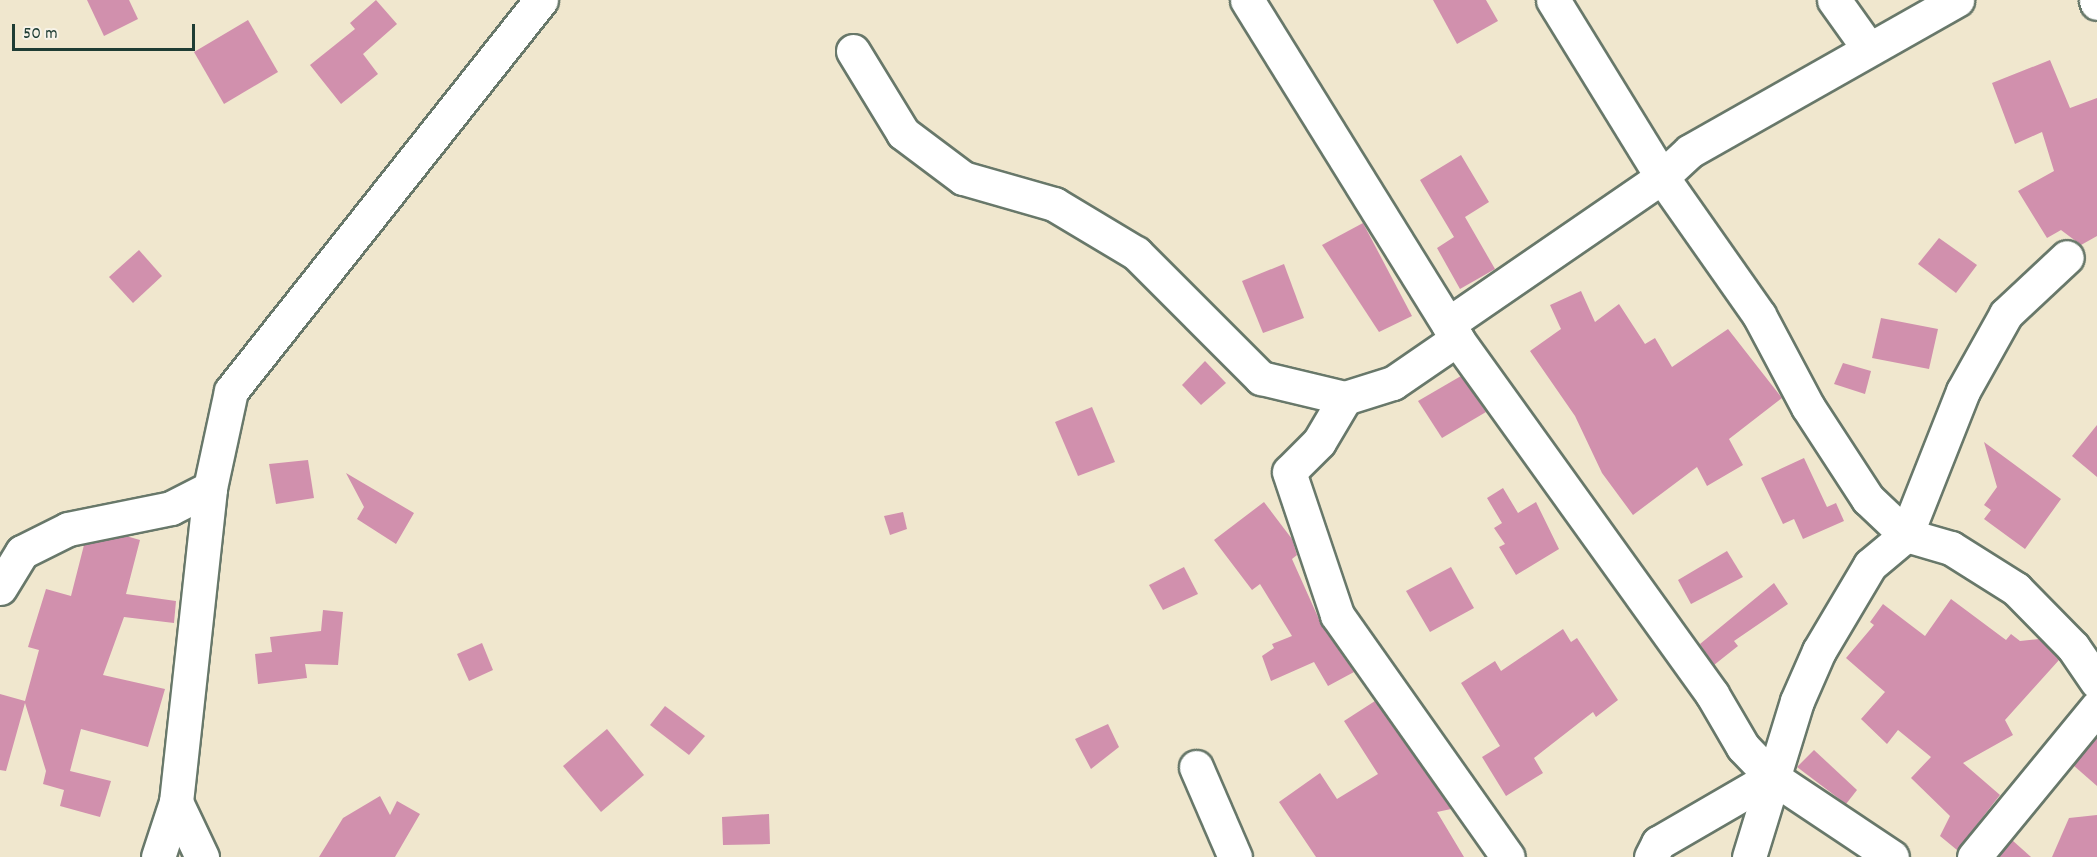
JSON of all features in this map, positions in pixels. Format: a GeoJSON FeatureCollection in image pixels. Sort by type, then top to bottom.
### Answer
{"type":"FeatureCollection","features":[{"type":"Feature","properties":{"kind":"street"},"geometry":{"type":"LineString","coordinates":[[158,857],[176,802],[210,488],[231,391],[541,0]]}},
{"type":"Feature","properties":{"kind":"street"},"geometry":{"type":"LineString","coordinates":[[1247,0],[1453,331],[1712,694],[1743,747],[1772,777],[1892,857]]}},
{"type":"Feature","properties":{"kind":"street"},"geometry":{"type":"LineString","coordinates":[[1553,0],[1662,177],[1759,315],[1808,407],[1868,499],[1906,535],[1951,548],[2016,588],[2073,647],[2097,682]]}},
{"type":"Feature","properties":{"kind":"street"},"geometry":{"type":"LineString","coordinates":[[1834,0],[1869,49]]}},
{"type":"Feature","properties":{"kind":"street"},"geometry":{"type":"LineString","coordinates":[[853,51],[903,133],[963,178],[1054,204],[1136,253],[1261,378],[1345,398],[1393,383],[1453,331],[1662,177],[1690,151],[1957,0]]}},
{"type":"Feature","properties":{"kind":"street"},"geometry":{"type":"LineString","coordinates":[[1749,857],[1772,777],[1819,651],[1870,566],[1906,535],[1963,391],[2006,314],[2067,257]]}},
{"type":"Feature","properties":{"kind":"street"},"geometry":{"type":"LineString","coordinates":[[1345,398],[1319,442],[1289,472],[1337,615],[1509,857]]}},
{"type":"Feature","properties":{"kind":"street"},"geometry":{"type":"LineString","coordinates":[[0,588],[22,552],[50,538],[171,508],[210,488]]}},
{"type":"Feature","properties":{"kind":"street"},"geometry":{"type":"LineString","coordinates":[[1974,857],[2097,707]]}},
{"type":"Feature","properties":{"kind":"street"},"geometry":{"type":"LineString","coordinates":[[1196,767],[1235,857]]}},
{"type":"Feature","properties":{"kind":"street"},"geometry":{"type":"LineString","coordinates":[[1651,857],[1658,843],[1772,777]]}},
{"type":"Feature","properties":{"kind":"street"},"geometry":{"type":"LineString","coordinates":[[176,802],[202,857]]}},
{"type":"Feature","properties":{"kind":"building"},"geometry":{"type":"Polygon","coordinates":[[[87,0],[129,0],[138,19],[104,36],[87,0]]]}},
{"type":"Feature","properties":{"kind":"building"},"geometry":{"type":"Polygon","coordinates":[[[376,0],[397,24],[363,54],[378,74],[341,104],[310,65],[355,29],[350,23],[376,0]]]}},
{"type":"Feature","properties":{"kind":"building"},"geometry":{"type":"Polygon","coordinates":[[[1433,0],[1486,0],[1498,21],[1457,44],[1433,0]]]}},
{"type":"Feature","properties":{"kind":"building"},"geometry":{"type":"Polygon","coordinates":[[[248,20],[278,72],[224,104],[194,52],[248,20]]]}},
{"type":"Feature","properties":{"kind":"building"},"geometry":{"type":"Polygon","coordinates":[[[2050,60],[2070,108],[2097,98],[2097,236],[2081,245],[2061,230],[2047,238],[2018,191],[2054,171],[2042,132],[2015,144],[1992,83],[2050,60]]]}},
{"type":"Feature","properties":{"kind":"building"},"geometry":{"type":"Polygon","coordinates":[[[1461,155],[1489,202],[1465,217],[1495,269],[1460,289],[1437,248],[1454,237],[1420,180],[1461,155]]]}},
{"type":"Feature","properties":{"kind":"building"},"geometry":{"type":"Polygon","coordinates":[[[1363,223],[1412,316],[1379,332],[1322,245],[1363,223]]]}},
{"type":"Feature","properties":{"kind":"building"},"geometry":{"type":"Polygon","coordinates":[[[1939,238],[1977,265],[1956,293],[1918,264],[1939,238]]]}},
{"type":"Feature","properties":{"kind":"building"},"geometry":{"type":"Polygon","coordinates":[[[139,250],[162,276],[133,303],[109,277],[139,250]]]}},
{"type":"Feature","properties":{"kind":"building"},"geometry":{"type":"Polygon","coordinates":[[[1284,264],[1304,318],[1263,333],[1242,281],[1284,264]]]}},
{"type":"Feature","properties":{"kind":"building"},"geometry":{"type":"Polygon","coordinates":[[[1581,291],[1595,322],[1619,304],[1645,344],[1655,338],[1672,367],[1728,329],[1782,398],[1729,439],[1743,465],[1707,486],[1697,467],[1633,515],[1602,473],[1575,416],[1530,351],[1561,329],[1550,305],[1581,291]]]}},
{"type":"Feature","properties":{"kind":"building"},"geometry":{"type":"Polygon","coordinates":[[[1881,318],[1938,329],[1929,369],[1872,358],[1881,318]]]}},
{"type":"Feature","properties":{"kind":"building"},"geometry":{"type":"Polygon","coordinates":[[[1205,361],[1226,383],[1201,405],[1182,385],[1205,361]]]}},
{"type":"Feature","properties":{"kind":"building"},"geometry":{"type":"Polygon","coordinates":[[[1843,363],[1871,371],[1865,394],[1834,384],[1843,363]]]}},
{"type":"Feature","properties":{"kind":"building"},"geometry":{"type":"Polygon","coordinates":[[[1461,376],[1486,412],[1442,438],[1418,401],[1461,376]]]}},
{"type":"Feature","properties":{"kind":"building"},"geometry":{"type":"Polygon","coordinates":[[[1092,407],[1115,462],[1078,476],[1055,422],[1092,407]]]}},
{"type":"Feature","properties":{"kind":"building"},"geometry":{"type":"Polygon","coordinates":[[[2097,425],[2097,477],[2072,456],[2097,425]]]}},
{"type":"Feature","properties":{"kind":"building"},"geometry":{"type":"Polygon","coordinates":[[[1984,442],[2061,499],[2025,549],[1984,519],[1991,510],[1984,505],[1997,487],[1984,442]]]}},
{"type":"Feature","properties":{"kind":"building"},"geometry":{"type":"Polygon","coordinates":[[[1804,458],[1827,507],[1836,503],[1844,521],[1803,539],[1794,519],[1783,524],[1761,478],[1804,458]]]}},
{"type":"Feature","properties":{"kind":"building"},"geometry":{"type":"Polygon","coordinates":[[[308,460],[314,498],[276,504],[269,464],[308,460]]]}},
{"type":"Feature","properties":{"kind":"building"},"geometry":{"type":"Polygon","coordinates":[[[346,473],[414,513],[396,544],[357,519],[364,507],[346,473]]]}},
{"type":"Feature","properties":{"kind":"building"},"geometry":{"type":"Polygon","coordinates":[[[1503,488],[1518,513],[1536,502],[1559,549],[1516,575],[1499,547],[1505,544],[1494,528],[1502,523],[1487,498],[1503,488]]]}},
{"type":"Feature","properties":{"kind":"building"},"geometry":{"type":"Polygon","coordinates":[[[1264,502],[1292,539],[1297,555],[1292,559],[1322,626],[1354,672],[1328,686],[1314,662],[1271,681],[1262,656],[1274,648],[1272,644],[1292,636],[1260,584],[1252,590],[1214,540],[1264,502]]]}},
{"type":"Feature","properties":{"kind":"building"},"geometry":{"type":"Polygon","coordinates":[[[903,512],[907,529],[890,535],[884,516],[903,512]]]}},
{"type":"Feature","properties":{"kind":"building"},"geometry":{"type":"Polygon","coordinates":[[[126,536],[140,540],[126,594],[176,601],[174,623],[124,617],[103,675],[165,689],[148,747],[81,729],[70,771],[111,781],[100,817],[60,806],[64,790],[43,784],[46,771],[25,703],[6,771],[0,770],[0,694],[25,701],[39,650],[28,647],[46,589],[71,596],[84,545],[126,536]]]}},
{"type":"Feature","properties":{"kind":"building"},"geometry":{"type":"Polygon","coordinates":[[[1727,551],[1743,577],[1691,604],[1678,580],[1727,551]]]}},
{"type":"Feature","properties":{"kind":"building"},"geometry":{"type":"Polygon","coordinates":[[[1184,567],[1198,594],[1163,610],[1149,585],[1184,567]]]}},
{"type":"Feature","properties":{"kind":"building"},"geometry":{"type":"Polygon","coordinates":[[[1451,567],[1474,608],[1430,632],[1406,591],[1451,567]]]}},
{"type":"Feature","properties":{"kind":"building"},"geometry":{"type":"Polygon","coordinates":[[[1774,583],[1788,604],[1734,641],[1738,646],[1714,665],[1700,644],[1774,583]]]}},
{"type":"Feature","properties":{"kind":"building"},"geometry":{"type":"Polygon","coordinates":[[[1951,599],[2006,640],[2011,634],[2020,641],[2039,639],[2059,660],[2005,720],[2013,735],[1963,763],[2000,795],[1957,850],[1940,836],[1950,816],[1911,778],[1931,757],[1898,730],[1887,744],[1861,719],[1885,692],[1846,658],[1874,625],[1870,622],[1883,604],[1925,636],[1951,599]]]}},
{"type":"Feature","properties":{"kind":"building"},"geometry":{"type":"Polygon","coordinates":[[[323,610],[343,612],[338,665],[305,664],[307,678],[258,684],[255,654],[272,652],[270,637],[321,631],[323,610]]]}},
{"type":"Feature","properties":{"kind":"building"},"geometry":{"type":"Polygon","coordinates":[[[1563,629],[1571,642],[1577,638],[1618,700],[1596,717],[1593,712],[1534,758],[1543,773],[1506,796],[1482,757],[1500,746],[1461,683],[1495,661],[1501,671],[1563,629]]]}},
{"type":"Feature","properties":{"kind":"building"},"geometry":{"type":"Polygon","coordinates":[[[482,643],[493,670],[469,681],[457,654],[482,643]]]}},
{"type":"Feature","properties":{"kind":"building"},"geometry":{"type":"Polygon","coordinates":[[[1375,701],[1451,809],[1437,812],[1464,857],[1316,857],[1279,802],[1320,773],[1337,799],[1378,774],[1344,721],[1375,701]]]}},
{"type":"Feature","properties":{"kind":"building"},"geometry":{"type":"Polygon","coordinates":[[[665,706],[705,736],[689,755],[650,725],[665,706]]]}},
{"type":"Feature","properties":{"kind":"building"},"geometry":{"type":"Polygon","coordinates":[[[1108,724],[1119,747],[1091,769],[1075,739],[1108,724]]]}},
{"type":"Feature","properties":{"kind":"building"},"geometry":{"type":"Polygon","coordinates":[[[607,729],[644,775],[601,812],[563,766],[607,729]]]}},
{"type":"Feature","properties":{"kind":"building"},"geometry":{"type":"Polygon","coordinates":[[[2097,737],[2097,786],[2073,765],[2097,737]]]}},
{"type":"Feature","properties":{"kind":"building"},"geometry":{"type":"Polygon","coordinates":[[[1814,750],[1857,790],[1846,804],[1797,767],[1814,750]]]}},
{"type":"Feature","properties":{"kind":"building"},"geometry":{"type":"Polygon","coordinates":[[[380,796],[390,815],[397,801],[420,814],[395,857],[319,857],[343,818],[380,796]]]}},
{"type":"Feature","properties":{"kind":"building"},"geometry":{"type":"Polygon","coordinates":[[[769,814],[770,844],[723,845],[722,817],[769,814]]]}},
{"type":"Feature","properties":{"kind":"building"},"geometry":{"type":"Polygon","coordinates":[[[2097,815],[2097,857],[2052,857],[2069,818],[2097,815]]]}},
{"type":"Feature","properties":{"kind":"building"},"geometry":{"type":"Polygon","coordinates":[[[2012,840],[2031,857],[1998,857],[2012,840]]]}}]}
